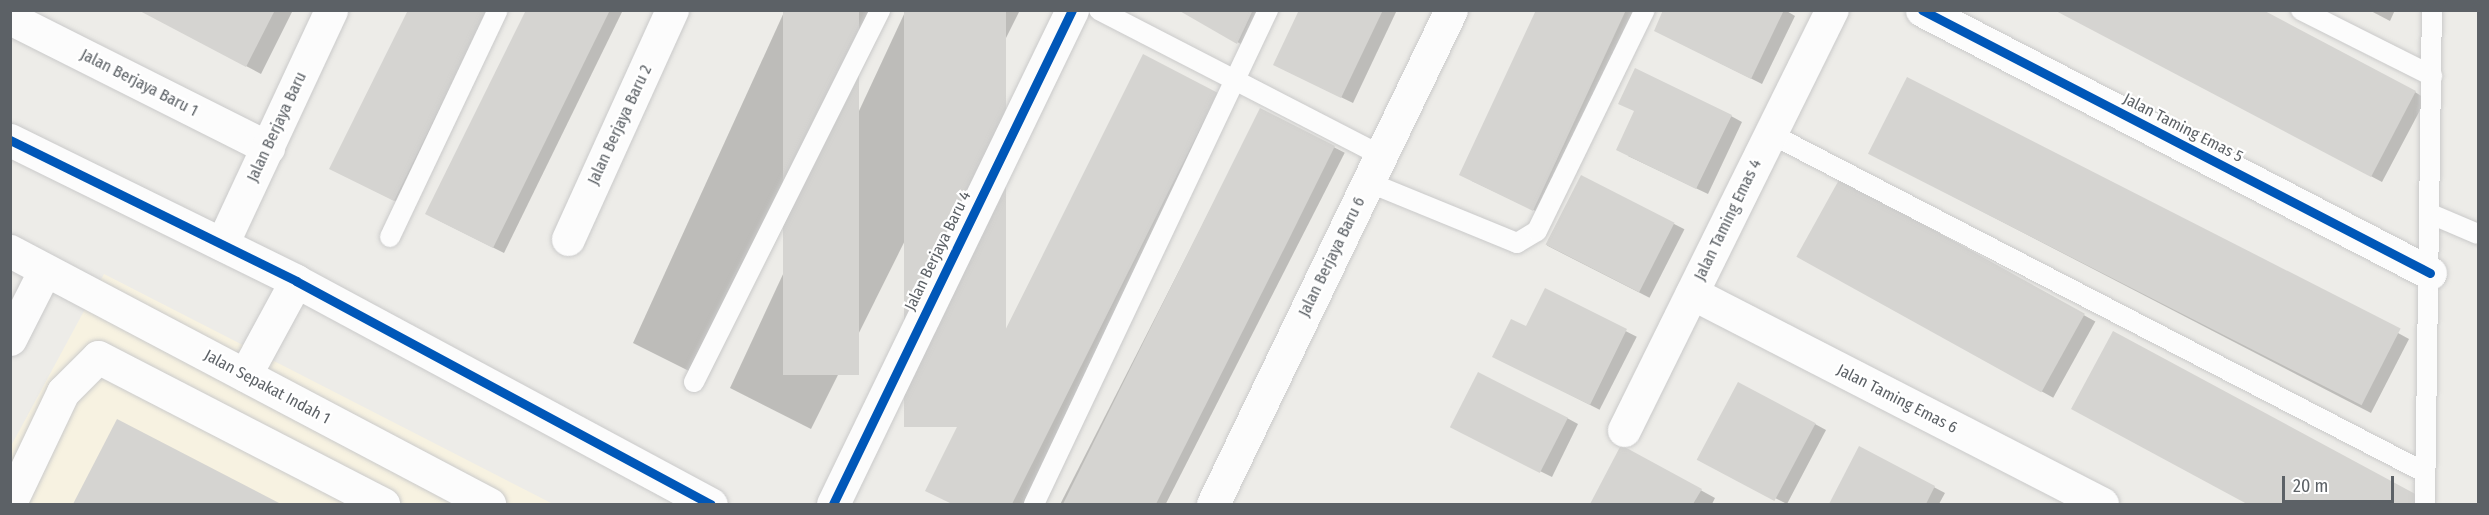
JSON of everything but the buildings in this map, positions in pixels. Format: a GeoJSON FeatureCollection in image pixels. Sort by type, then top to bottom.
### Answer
{"type":"FeatureCollection","features":[{"type":"Feature","properties":{"kind":"street","name":"Jalan Berjaya Baru"},"geometry":{"type":"LineString","coordinates":[[222,244],[332,10]]}},
{"type":"Feature","properties":{"kind":"street","name":"Jalan Berjaya Baru 2"},"geometry":{"type":"LineString","coordinates":[[568,239],[672,10]]}},
{"type":"Feature","properties":{"kind":"street","name":"Jalan Berjaya Baru 4"},"geometry":{"type":"LineString","coordinates":[[833,504],[1072,10]]}},
{"type":"Feature","properties":{"kind":"street","name":"Jalan Berjaya Baru 6"},"geometry":{"type":"LineString","coordinates":[[1214,504],[1451,10]]}},
{"type":"Feature","properties":{"kind":"street","name":"Jalan Taming Emas 4"},"geometry":{"type":"LineString","coordinates":[[1624,430],[1832,10]]}},
{"type":"Feature","properties":{"kind":"street","name":"Jalan Taming Emas 5"},"geometry":{"type":"LineString","coordinates":[[1922,10],[2430,273]]}},
{"type":"Feature","properties":{"kind":"street","name":"Jalan Berjaya Baru 1"},"geometry":{"type":"LineString","coordinates":[[10,18],[268,148]]}},
{"type":"Feature","properties":{"kind":"street"},"geometry":{"type":"LineString","coordinates":[[10,140],[296,281],[711,504]]}},
{"type":"Feature","properties":{"kind":"street","name":"Jalan Sepakat Indah 1"},"geometry":{"type":"LineString","coordinates":[[10,251],[489,504]]}},
{"type":"Feature","properties":{"kind":"street"},"geometry":{"type":"LineString","coordinates":[[10,339],[45,270]]}},
{"type":"Feature","properties":{"kind":"street"},"geometry":{"type":"LineString","coordinates":[[245,375],[296,281]]}},
{"type":"Feature","properties":{"kind":"street","name":"Jalan Taming Emas 6"},"geometry":{"type":"LineString","coordinates":[[1692,293],[2102,504]]}},
{"type":"Feature","properties":{"kind":"street"},"geometry":{"type":"LineString","coordinates":[[10,503],[63,392],[98,357],[372,499],[384,449]]}},
{"type":"Feature","properties":{"kind":"lane"},"geometry":{"type":"LineString","coordinates":[[390,237],[498,10]]}},
{"type":"Feature","properties":{"kind":"lane"},"geometry":{"type":"LineString","coordinates":[[694,382],[880,10]]}},
{"type":"Feature","properties":{"kind":"lane"},"geometry":{"type":"LineString","coordinates":[[1099,10],[1233,79],[1374,169],[1517,243],[1537,231],[1645,10]]}},
{"type":"Feature","properties":{"kind":"lane"},"geometry":{"type":"LineString","coordinates":[[1034,504],[1233,79],[1268,10]]}},
{"type":"Feature","properties":{"kind":"lane"},"geometry":{"type":"LineString","coordinates":[[2301,10],[2432,76]]}},
{"type":"Feature","properties":{"kind":"lane"},"geometry":{"type":"LineString","coordinates":[[2425,504],[2431,214],[2432,10]]}},
{"type":"Feature","properties":{"kind":"lane"},"geometry":{"type":"LineString","coordinates":[[1771,134],[2424,472]]}},
{"type":"Feature","properties":{"kind":"lane"},"geometry":{"type":"LineString","coordinates":[[2431,214],[2478,234]]}},
{"type":"Feature","properties":{"kind":"shaded area"},"geometry":{"type":"Polygon","coordinates":[[[104,274],[553,504],[11,504],[11,446],[104,274]]]}},
{"type":"Feature","properties":{"kind":"cycle path"},"geometry":{"type":"LineString","coordinates":[[833,504],[1072,10]]}},
{"type":"Feature","properties":{"kind":"cycle path"},"geometry":{"type":"LineString","coordinates":[[1922,10],[2430,273]]}},
{"type":"Feature","properties":{"kind":"cycle path"},"geometry":{"type":"LineString","coordinates":[[10,140],[296,281],[711,504]]}}]}
